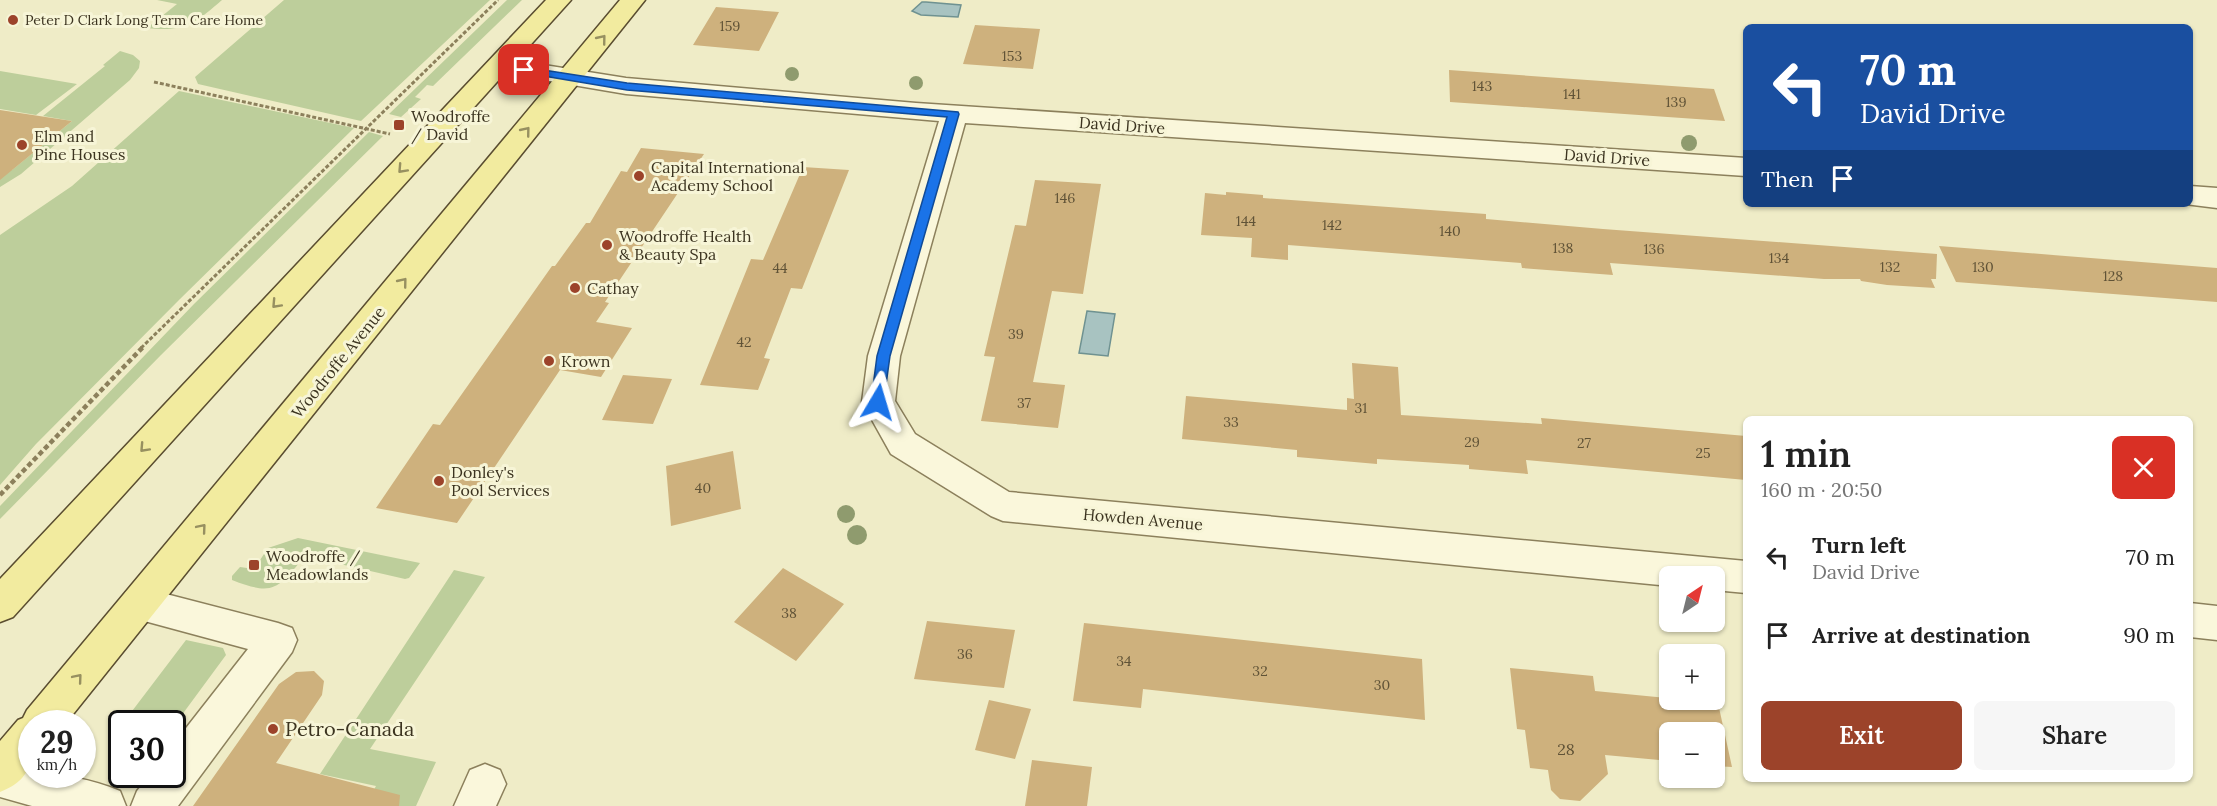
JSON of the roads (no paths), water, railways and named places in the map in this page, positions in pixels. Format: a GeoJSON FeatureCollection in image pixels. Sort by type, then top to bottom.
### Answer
{"type":"FeatureCollection","features":[{"type":"Feature","properties":{"kind":"main road"},"geometry":{"type":"LineString","coordinates":[[0,605],[559,0]]}},
{"type":"Feature","properties":{"kind":"main road","name":"Woodroffe Avenue"},"geometry":{"type":"LineString","coordinates":[[52,710],[633,0]]}},
{"type":"Feature","properties":{"kind":"main road"},"geometry":{"type":"LineString","coordinates":[[0,772],[18,751]]}},
{"type":"Feature","properties":{"kind":"street","name":"David Drive"},"geometry":{"type":"LineString","coordinates":[[500,66],[627,86],[954,114],[1743,167]]}},
{"type":"Feature","properties":{"kind":"street","name":"Howden Avenue"},"geometry":{"type":"LineString","coordinates":[[954,114],[884,356],[878,402],[903,444],[1003,506],[1743,577]]}},
{"type":"Feature","properties":{"kind":"street"},"geometry":{"type":"LineString","coordinates":[[2193,196],[2217,198]]}},
{"type":"Feature","properties":{"kind":"street"},"geometry":{"type":"LineString","coordinates":[[139,604],[278,639],[152,806]]}},
{"type":"Feature","properties":{"kind":"street"},"geometry":{"type":"LineString","coordinates":[[2193,620],[2217,623]]}},
{"type":"Feature","properties":{"kind":"street"},"geometry":{"type":"LineString","coordinates":[[0,777],[105,806]]}},
{"type":"Feature","properties":{"kind":"water"},"geometry":{"type":"Polygon","coordinates":[[[922,2],[961,5],[958,17],[921,15],[912,11],[922,2]]]}},
{"type":"Feature","properties":{"kind":"water"},"geometry":{"type":"Polygon","coordinates":[[[1087,311],[1115,314],[1108,356],[1079,353],[1087,311]]]}},
{"type":"Feature","properties":{"kind":"place","name":"Peter D Clark Long Term Care Home"},"geometry":{"type":"Point","coordinates":[13,20]}},
{"type":"Feature","properties":{"kind":"place","name":"Woodroffe / David"},"geometry":{"type":"Point","coordinates":[399,125]}},
{"type":"Feature","properties":{"kind":"place","name":"Elm and Pine Houses"},"geometry":{"type":"Point","coordinates":[22,145]}},
{"type":"Feature","properties":{"kind":"place","name":"Capital International Academy School"},"geometry":{"type":"Point","coordinates":[639,176]}},
{"type":"Feature","properties":{"kind":"place","name":"Woodroffe Health & Beauty Spa"},"geometry":{"type":"Point","coordinates":[607,245]}},
{"type":"Feature","properties":{"kind":"place","name":"Cathay"},"geometry":{"type":"Point","coordinates":[575,288]}},
{"type":"Feature","properties":{"kind":"place","name":"Krown"},"geometry":{"type":"Point","coordinates":[549,361]}},
{"type":"Feature","properties":{"kind":"place","name":"Donley's Pool Services"},"geometry":{"type":"Point","coordinates":[439,481]}},
{"type":"Feature","properties":{"kind":"place","name":"Woodroffe / Meadowlands"},"geometry":{"type":"Point","coordinates":[254,565]}},
{"type":"Feature","properties":{"kind":"place","name":"Petro-Canada"},"geometry":{"type":"Point","coordinates":[273,729]}}]}
